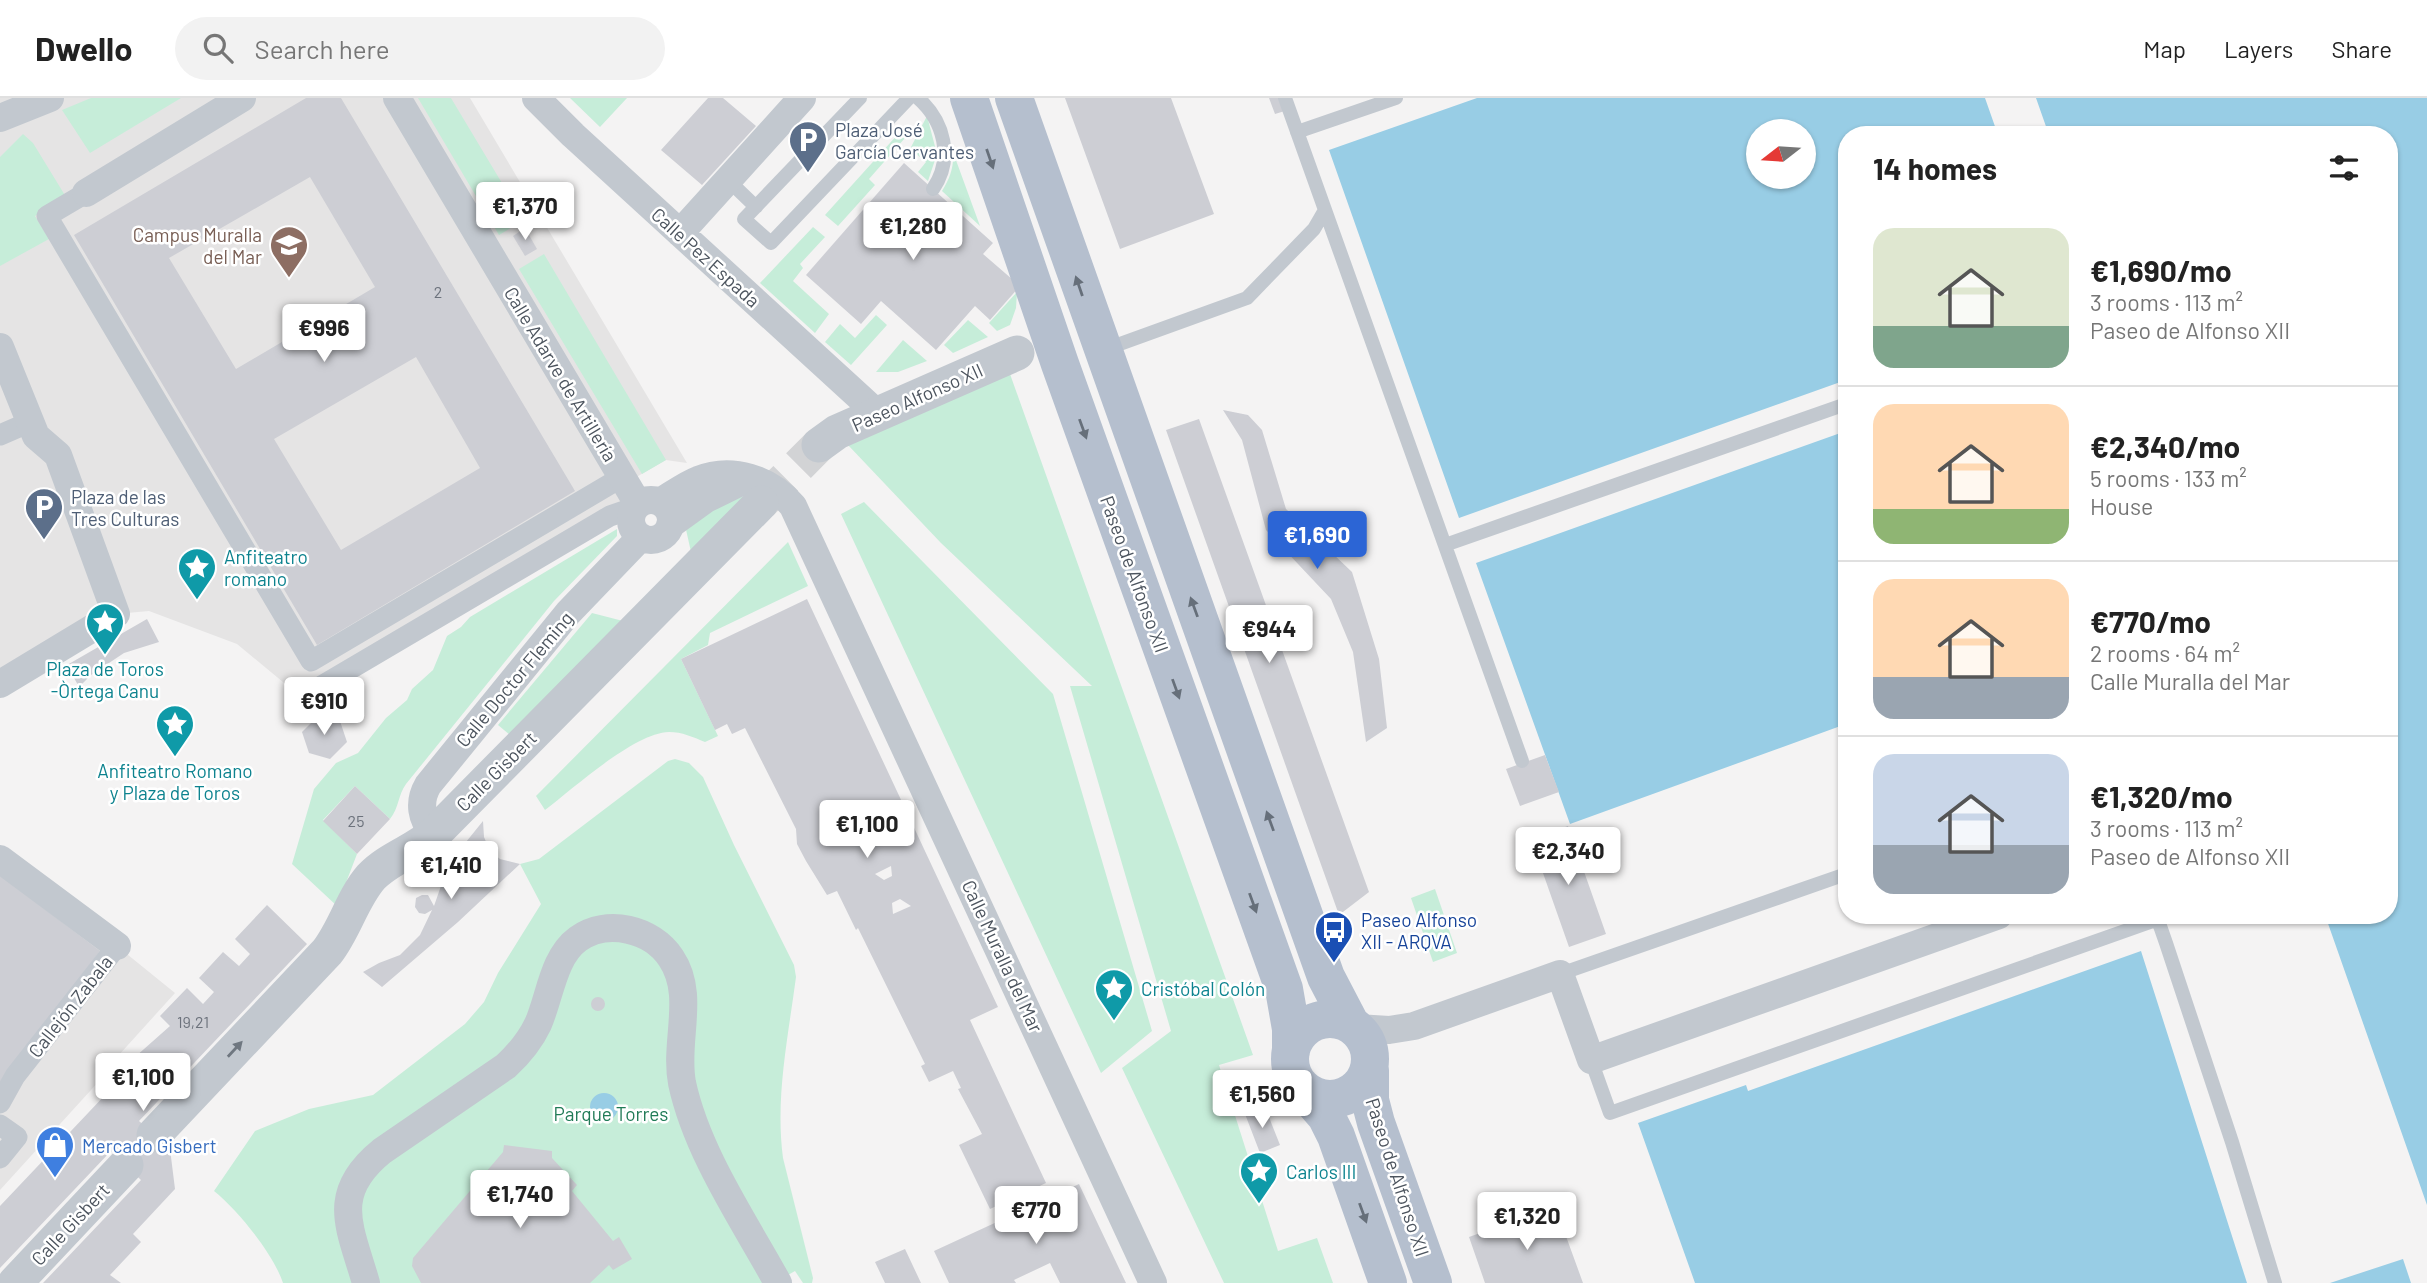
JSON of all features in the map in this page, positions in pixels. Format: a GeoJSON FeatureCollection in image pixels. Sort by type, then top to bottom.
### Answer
{"type":"FeatureCollection","features":[{"type":"Feature","properties":{"kind":"main road","name":"Paseo de Alfonso XII"},"geometry":{"type":"LineString","coordinates":[[969,98],[1060,364],[1284,989],[1296,1069]]}},
{"type":"Feature","properties":{"kind":"main road"},"geometry":{"type":"LineString","coordinates":[[1014,98],[1326,977],[1353,1026],[1366,1040],[1370,1066],[1357,1089],[1337,1099],[1314,1096],[1296,1069]]}},
{"type":"Feature","properties":{"kind":"main road"},"geometry":{"type":"LineString","coordinates":[[1060,364],[1102,351]]}},
{"type":"Feature","properties":{"kind":"main road"},"geometry":{"type":"LineString","coordinates":[[1353,1026],[1336,1018],[1313,1022],[1296,1037],[1296,1069],[1336,1136],[1388,1283]]}},
{"type":"Feature","properties":{"kind":"main road","name":"Paseo de Alfonso XII"},"geometry":{"type":"LineString","coordinates":[[1370,1066],[1370,1100],[1376,1123],[1433,1283]]}},
{"type":"Feature","properties":{"kind":"street"},"geometry":{"type":"LineString","coordinates":[[0,118],[50,98]]}},
{"type":"Feature","properties":{"kind":"street"},"geometry":{"type":"LineString","coordinates":[[242,98],[47,216],[311,661],[622,478]]}},
{"type":"Feature","properties":{"kind":"street","name":"Calle Adarve de Artillería"},"geometry":{"type":"LineString","coordinates":[[397,98],[622,478],[651,510]]}},
{"type":"Feature","properties":{"kind":"street","name":"Calle Pez Espada"},"geometry":{"type":"LineString","coordinates":[[536,98],[878,414]]}},
{"type":"Feature","properties":{"kind":"street"},"geometry":{"type":"LineString","coordinates":[[680,233],[802,98]]}},
{"type":"Feature","properties":{"kind":"street"},"geometry":{"type":"LineString","coordinates":[[1039,303],[1017,353],[1060,364]]}},
{"type":"Feature","properties":{"kind":"street"},"geometry":{"type":"LineString","coordinates":[[0,347],[36,436],[58,455],[116,614],[0,684]]}},
{"type":"Feature","properties":{"kind":"street","name":"Paseo Alfonso XII"},"geometry":{"type":"LineString","coordinates":[[819,445],[836,432],[1017,353]]}},
{"type":"Feature","properties":{"kind":"street"},"geometry":{"type":"LineString","coordinates":[[0,435],[30,422]]}},
{"type":"Feature","properties":{"kind":"street"},"geometry":{"type":"LineString","coordinates":[[313,691],[610,516],[651,510],[701,478],[732,475],[756,490]]}},
{"type":"Feature","properties":{"kind":"street","name":"Calle Muralla del Mar"},"geometry":{"type":"LineString","coordinates":[[756,490],[779,490],[799,516],[1153,1283]]}},
{"type":"Feature","properties":{"kind":"street","name":"Calle Gisbert"},"geometry":{"type":"LineString","coordinates":[[154,1135],[327,952],[369,880],[385,866],[434,834],[756,490]]}},
{"type":"Feature","properties":{"kind":"street","name":"Calle Doctor Fleming"},"geometry":{"type":"LineString","coordinates":[[434,834],[425,822],[422,809],[428,785],[568,613],[641,537],[662,537],[651,510]]}},
{"type":"Feature","properties":{"kind":"street"},"geometry":{"type":"LineString","coordinates":[[0,859],[117,946]]}},
{"type":"Feature","properties":{"kind":"street"},"geometry":{"type":"LineString","coordinates":[[1353,1026],[1389,1030],[1414,1026],[1560,974],[1591,1060],[1974,924]]}},
{"type":"Feature","properties":{"kind":"street"},"geometry":{"type":"LineString","coordinates":[[366,1283],[348,1219],[348,1198],[356,1178],[367,1163],[382,1151],[506,1066],[519,1054],[538,1023],[560,962],[569,946],[581,936],[599,929],[617,928],[637,931],[656,941],[670,956],[681,975],[684,994],[680,1058],[682,1083],[701,1140],[778,1283]]}},
{"type":"Feature","properties":{"kind":"street","name":"Callejón Zabala"},"geometry":{"type":"LineString","coordinates":[[0,1103],[15,1076],[117,946]]}},
{"type":"Feature","properties":{"kind":"street"},"geometry":{"type":"LineString","coordinates":[[1370,1066],[1394,1041],[1414,1026]]}},
{"type":"Feature","properties":{"kind":"street"},"geometry":{"type":"LineString","coordinates":[[0,1158],[8,1131]]}},
{"type":"Feature","properties":{"kind":"street","name":"Calle Gisbert"},"geometry":{"type":"LineString","coordinates":[[15,1283],[126,1165]]}},
{"type":"Feature","properties":{"kind":"lane"},"geometry":{"type":"LineString","coordinates":[[860,98],[744,219],[772,243],[909,98]]}},
{"type":"Feature","properties":{"kind":"lane"},"geometry":{"type":"LineString","coordinates":[[918,98],[932,110],[942,136],[945,156],[940,179],[933,189]]}},
{"type":"Feature","properties":{"kind":"lane"},"geometry":{"type":"LineString","coordinates":[[1285,98],[1522,761]]}},
{"type":"Feature","properties":{"kind":"lane"},"geometry":{"type":"LineString","coordinates":[[1297,132],[1396,98]]}},
{"type":"Feature","properties":{"kind":"lane"},"geometry":{"type":"LineString","coordinates":[[728,180],[756,207]]}},
{"type":"Feature","properties":{"kind":"lane"},"geometry":{"type":"LineString","coordinates":[[1102,351],[1247,298],[1314,229],[1325,210]]}},
{"type":"Feature","properties":{"kind":"lane"},"geometry":{"type":"LineString","coordinates":[[1445,545],[1838,407]]}},
{"type":"Feature","properties":{"kind":"lane"},"geometry":{"type":"LineString","coordinates":[[1560,974],[1838,877]]}},
{"type":"Feature","properties":{"kind":"lane"},"geometry":{"type":"LineString","coordinates":[[1591,1060],[1610,1113],[2145,924]]}},
{"type":"Feature","properties":{"kind":"lane"},"geometry":{"type":"LineString","coordinates":[[2159,924],[2232,1142],[2275,1283]]}},
{"type":"Feature","properties":{"kind":"shaded area","name":"Campus Muralla del Mar"},"geometry":{"type":"Polygon","coordinates":[[[0,98],[470,98],[687,463],[666,460],[626,483],[638,504],[308,694],[295,692],[237,644],[149,611],[116,614],[0,684],[0,98]]]}},
{"type":"Feature","properties":{"kind":"shaded area"},"geometry":{"type":"Polygon","coordinates":[[[0,859],[175,993],[0,1190],[0,859]]]}},
{"type":"Feature","properties":{"kind":"green space"},"geometry":{"type":"Polygon","coordinates":[[[91,98],[181,98],[90,153],[62,110],[91,98]]]}},
{"type":"Feature","properties":{"kind":"green space"},"geometry":{"type":"Polygon","coordinates":[[[418,98],[451,98],[524,220],[499,235],[418,98]]]}},
{"type":"Feature","properties":{"kind":"green space"},"geometry":{"type":"Polygon","coordinates":[[[570,98],[627,98],[600,127],[570,98]]]}},
{"type":"Feature","properties":{"kind":"green space"},"geometry":{"type":"Polygon","coordinates":[[[927,116],[937,154],[928,181],[918,172],[926,162],[910,149],[927,116]]]}},
{"type":"Feature","properties":{"kind":"green space"},"geometry":{"type":"Polygon","coordinates":[[[899,133],[905,138],[869,179],[875,185],[838,226],[825,215],[899,133]]]}},
{"type":"Feature","properties":{"kind":"green space"},"geometry":{"type":"Polygon","coordinates":[[[23,134],[33,143],[66,197],[35,216],[49,239],[0,266],[0,157],[23,134]]]}},
{"type":"Feature","properties":{"kind":"green space"},"geometry":{"type":"Polygon","coordinates":[[[953,152],[980,226],[942,191],[951,172],[953,152]]]}},
{"type":"Feature","properties":{"kind":"green space"},"geometry":{"type":"Polygon","coordinates":[[[813,227],[825,237],[800,264],[803,268],[793,281],[829,314],[815,333],[760,283],[813,227]]]}},
{"type":"Feature","properties":{"kind":"green space"},"geometry":{"type":"Polygon","coordinates":[[[544,254],[666,460],[642,474],[519,269],[544,254]]]}},
{"type":"Feature","properties":{"kind":"green space"},"geometry":{"type":"Polygon","coordinates":[[[1017,292],[1016,308],[1010,325],[997,331],[989,323],[1017,292]]]}},
{"type":"Feature","properties":{"kind":"green space"},"geometry":{"type":"Polygon","coordinates":[[[876,315],[887,325],[851,365],[825,342],[840,324],[855,338],[876,315]]]}},
{"type":"Feature","properties":{"kind":"green space"},"geometry":{"type":"Polygon","coordinates":[[[968,320],[988,337],[953,353],[944,345],[968,320]]]}},
{"type":"Feature","properties":{"kind":"green space"},"geometry":{"type":"Polygon","coordinates":[[[903,340],[927,361],[898,372],[876,372],[903,340]]]}},
{"type":"Feature","properties":{"kind":"green space"},"geometry":{"type":"Polygon","coordinates":[[[1010,374],[1253,1055],[1219,1065],[1278,1251],[1317,1238],[1333,1283],[1224,1283],[1122,1068],[1171,1031],[1070,686],[1092,686],[941,543],[848,445],[1010,374]]]}},
{"type":"Feature","properties":{"kind":"green space"},"geometry":{"type":"Polygon","coordinates":[[[750,493],[691,552],[685,525],[697,516],[750,493]]]}},
{"type":"Feature","properties":{"kind":"green space"},"geometry":{"type":"Polygon","coordinates":[[[864,502],[1053,694],[1152,1031],[1101,1073],[841,514],[864,502]]]}},
{"type":"Feature","properties":{"kind":"green space"},"geometry":{"type":"Polygon","coordinates":[[[617,529],[617,536],[554,601],[406,784],[390,819],[355,786],[323,820],[357,854],[337,906],[292,864],[314,789],[336,763],[358,753],[386,718],[407,700],[412,689],[433,670],[447,636],[470,617],[617,529]]]}},
{"type":"Feature","properties":{"kind":"green space"},"geometry":{"type":"Polygon","coordinates":[[[788,542],[808,586],[710,633],[708,645],[681,659],[718,736],[705,742],[669,732],[655,735],[622,751],[545,810],[536,796],[788,542]]]}},
{"type":"Feature","properties":{"kind":"green space"},"geometry":{"type":"Polygon","coordinates":[[[592,613],[623,621],[510,735],[498,725],[592,613]]]}},
{"type":"Feature","properties":{"kind":"green space","name":"Parque Torres"},"geometry":{"type":"Polygon","coordinates":[[[675,759],[689,763],[703,777],[794,965],[796,977],[781,1090],[781,1135],[783,1158],[813,1278],[812,1283],[803,1283],[795,1271],[774,1283],[283,1283],[272,1259],[254,1234],[234,1209],[214,1191],[255,1131],[309,1109],[373,1095],[465,1024],[484,1002],[498,973],[541,904],[520,864],[539,859],[668,761],[675,759]]]}},
{"type":"Feature","properties":{"kind":"green space"},"geometry":{"type":"Polygon","coordinates":[[[1435,889],[1457,953],[1433,962],[1411,898],[1435,889]]]}},
{"type":"Feature","properties":{"kind":"water"},"geometry":{"type":"Polygon","coordinates":[[[1477,98],[1985,98],[1995,126],[1838,126],[1838,383],[1459,518],[1329,150],[1477,98]]]}},
{"type":"Feature","properties":{"kind":"water"},"geometry":{"type":"Polygon","coordinates":[[[2036,98],[2427,98],[2427,1205],[2328,924],[2398,924],[2398,126],[2046,126],[2036,98]]]}},
{"type":"Feature","properties":{"kind":"water"},"geometry":{"type":"Polygon","coordinates":[[[1838,434],[1838,727],[1570,824],[1476,563],[1838,434]]]}},
{"type":"Feature","properties":{"kind":"water"},"geometry":{"type":"Polygon","coordinates":[[[2141,951],[2247,1283],[1695,1283],[1638,1123],[1746,1085],[1748,1091],[2141,951]]]}},
{"type":"Feature","properties":{"kind":"water"},"geometry":{"type":"Polygon","coordinates":[[[604,1093],[614,1097],[618,1107],[614,1117],[604,1121],[594,1117],[590,1107],[594,1097],[604,1093]]]}},
{"type":"Feature","properties":{"kind":"water"},"geometry":{"type":"Polygon","coordinates":[[[2403,1259],[2411,1283],[2330,1283],[2403,1259]]]}},
{"type":"Feature","properties":{"kind":"building"},"geometry":{"type":"Polygon","coordinates":[[[306,98],[341,98],[575,491],[317,645],[74,235],[306,98]],[[310,177],[169,258],[236,369],[375,287],[310,177]],[[416,357],[274,439],[341,550],[480,468],[416,357]]]}},
{"type":"Feature","properties":{"kind":"building"},"geometry":{"type":"Polygon","coordinates":[[[708,98],[723,98],[756,126],[702,185],[661,150],[708,98]]]}},
{"type":"Feature","properties":{"kind":"building"},"geometry":{"type":"Polygon","coordinates":[[[1065,98],[1171,98],[1214,214],[1120,249],[1065,98]]]}},
{"type":"Feature","properties":{"kind":"building"},"geometry":{"type":"Polygon","coordinates":[[[1269,98],[1284,98],[1288,110],[1275,114],[1269,98]]]}},
{"type":"Feature","properties":{"kind":"building"},"geometry":{"type":"Polygon","coordinates":[[[904,163],[993,243],[983,254],[1020,286],[990,320],[975,306],[936,350],[881,301],[861,324],[806,275],[904,163]]]}},
{"type":"Feature","properties":{"kind":"building"},"geometry":{"type":"Polygon","coordinates":[[[525,228],[537,249],[525,256],[513,236],[525,228]]]}},
{"type":"Feature","properties":{"kind":"building"},"geometry":{"type":"Polygon","coordinates":[[[1223,410],[1248,415],[1262,430],[1286,509],[1352,572],[1379,659],[1387,728],[1366,742],[1353,652],[1331,599],[1266,530],[1242,440],[1223,410]]]}},
{"type":"Feature","properties":{"kind":"building"},"geometry":{"type":"Polygon","coordinates":[[[1199,419],[1369,892],[1339,915],[1166,430],[1199,419]]]}},
{"type":"Feature","properties":{"kind":"building"},"geometry":{"type":"Polygon","coordinates":[[[807,599],[998,1007],[970,1020],[1046,1183],[990,1209],[959,1145],[982,1134],[958,1089],[961,1088],[953,1071],[929,1082],[921,1066],[925,1064],[858,928],[856,930],[837,891],[827,895],[806,861],[797,844],[796,829],[745,728],[732,734],[727,724],[715,730],[681,659],[807,599]],[[891,866],[875,874],[884,880],[892,876],[891,866]],[[900,899],[892,903],[893,914],[911,906],[900,899]]]}},
{"type":"Feature","properties":{"kind":"building"},"geometry":{"type":"Polygon","coordinates":[[[147,619],[159,642],[124,653],[91,675],[79,687],[67,665],[147,619]]]}},
{"type":"Feature","properties":{"kind":"building"},"geometry":{"type":"Polygon","coordinates":[[[318,716],[340,721],[347,742],[330,759],[309,753],[302,732],[318,716]]]}},
{"type":"Feature","properties":{"kind":"building"},"geometry":{"type":"Polygon","coordinates":[[[1545,755],[1559,792],[1520,806],[1506,769],[1545,755]]]}},
{"type":"Feature","properties":{"kind":"building"},"geometry":{"type":"Polygon","coordinates":[[[355,786],[390,819],[357,854],[323,821],[355,786]]]}},
{"type":"Feature","properties":{"kind":"building"},"geometry":{"type":"Polygon","coordinates":[[[483,821],[484,837],[490,851],[500,859],[520,864],[382,987],[363,972],[400,955],[420,935],[432,910],[425,914],[419,913],[415,907],[416,898],[428,895],[434,906],[442,883],[466,842],[483,821]]]}},
{"type":"Feature","properties":{"kind":"building"},"geometry":{"type":"Polygon","coordinates":[[[1568,826],[1606,934],[1569,947],[1531,839],[1568,826]]]}},
{"type":"Feature","properties":{"kind":"building"},"geometry":{"type":"Polygon","coordinates":[[[0,875],[100,951],[0,1084],[0,875]]]}},
{"type":"Feature","properties":{"kind":"building"},"geometry":{"type":"Polygon","coordinates":[[[267,905],[307,944],[139,1121],[170,1149],[175,1189],[133,1234],[141,1242],[110,1275],[121,1283],[43,1283],[141,1180],[111,1151],[0,1268],[0,1206],[124,1075],[128,1079],[142,1064],[135,1057],[170,1026],[160,1016],[187,988],[203,1004],[214,992],[199,978],[223,952],[239,966],[250,954],[235,939],[267,905]]]}},
{"type":"Feature","properties":{"kind":"building"},"geometry":{"type":"Polygon","coordinates":[[[598,997],[603,999],[603,1009],[598,1011],[593,1009],[591,1004],[593,999],[598,997]]]}},
{"type":"Feature","properties":{"kind":"building"},"geometry":{"type":"Polygon","coordinates":[[[1265,1107],[1280,1145],[1260,1153],[1245,1114],[1265,1107]]]}},
{"type":"Feature","properties":{"kind":"building"},"geometry":{"type":"Polygon","coordinates":[[[504,1145],[552,1151],[552,1158],[577,1185],[572,1191],[613,1241],[619,1237],[632,1259],[613,1270],[609,1265],[590,1283],[421,1283],[412,1266],[413,1258],[503,1152],[504,1145]]]}},
{"type":"Feature","properties":{"kind":"building"},"geometry":{"type":"Polygon","coordinates":[[[1079,1184],[1126,1283],[1060,1283],[1050,1263],[1014,1280],[1016,1283],[949,1283],[934,1251],[1079,1184]]]}},
{"type":"Feature","properties":{"kind":"building"},"geometry":{"type":"Polygon","coordinates":[[[1555,1206],[1583,1283],[1485,1283],[1469,1237],[1555,1206]]]}},
{"type":"Feature","properties":{"kind":"building"},"geometry":{"type":"Polygon","coordinates":[[[905,1249],[921,1283],[885,1283],[875,1262],[905,1249]]]}},
{"type":"Feature","properties":{"kind":"tunnel"},"geometry":{"type":"LineString","coordinates":[[761,503],[819,445]]}},
{"type":"Feature","properties":{"kind":"place","name":"Plaza José García Cervantes"},"geometry":{"type":"Point","coordinates":[808,174]}},
{"type":"Feature","properties":{"kind":"place","name":"Campus Muralla del Mar"},"geometry":{"type":"Point","coordinates":[289,279]}},
{"type":"Feature","properties":{"kind":"place","name":"Plaza de las Tres Culturas"},"geometry":{"type":"Point","coordinates":[44,541]}},
{"type":"Feature","properties":{"kind":"place","name":"Anfiteatro romano"},"geometry":{"type":"Point","coordinates":[197,601]}},
{"type":"Feature","properties":{"kind":"place","name":"Plaza de Toros -Òrtega Canu"},"geometry":{"type":"Point","coordinates":[105,656]}},
{"type":"Feature","properties":{"kind":"place","name":"Anfiteatro Romano y Plaza de Toros"},"geometry":{"type":"Point","coordinates":[175,758]}},
{"type":"Feature","properties":{"kind":"place","name":"Paseo Alfonso XII - ARQVA"},"geometry":{"type":"Point","coordinates":[1334,964]}},
{"type":"Feature","properties":{"kind":"place","name":"Cristóbal Colón"},"geometry":{"type":"Point","coordinates":[1114,1022]}},
{"type":"Feature","properties":{"kind":"place","name":"Mercado Gisbert"},"geometry":{"type":"Point","coordinates":[55,1179]}},
{"type":"Feature","properties":{"kind":"place","name":"Carlos III"},"geometry":{"type":"Point","coordinates":[1259,1205]}}]}
